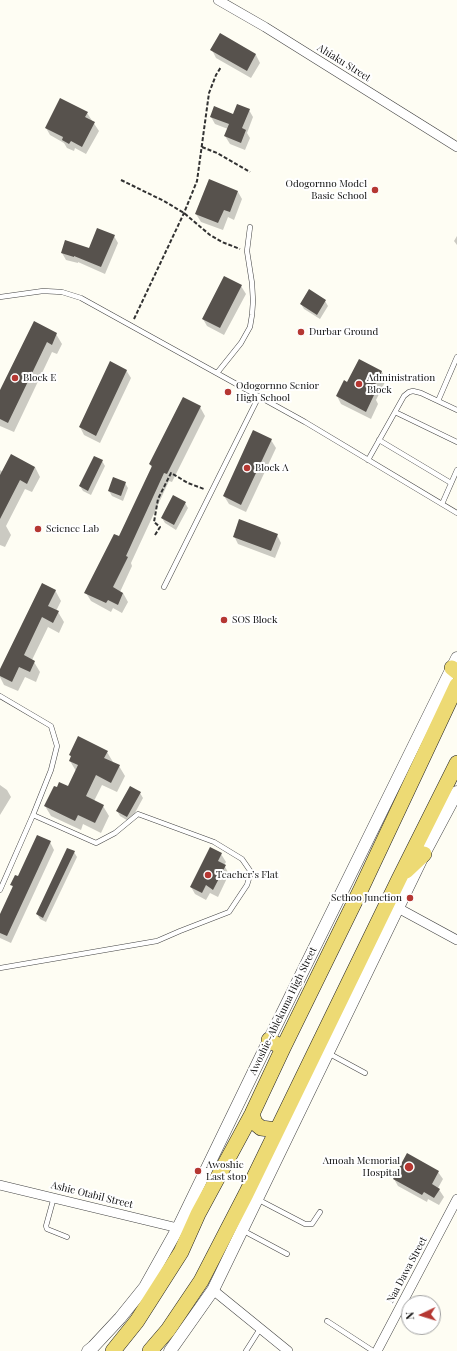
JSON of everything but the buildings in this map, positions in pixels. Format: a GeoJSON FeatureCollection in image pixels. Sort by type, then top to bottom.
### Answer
{"type":"FeatureCollection","features":[{"type":"Feature","properties":{"kind":"main road","name":"Awoshie-Ablekuma High Street"},"geometry":{"type":"LineString","coordinates":[[113,1351],[138,1321],[181,1252],[198,1214],[252,1114],[361,889],[457,685]]}},
{"type":"Feature","properties":{"kind":"main road"},"geometry":{"type":"LineString","coordinates":[[150,1351],[168,1330],[201,1281],[246,1194],[398,879],[457,763]]}},
{"type":"Feature","properties":{"kind":"main road"},"geometry":{"type":"LineString","coordinates":[[398,879],[424,854]]}},
{"type":"Feature","properties":{"kind":"main road"},"geometry":{"type":"LineString","coordinates":[[269,1040],[283,1048]]}},
{"type":"Feature","properties":{"kind":"main road"},"geometry":{"type":"LineString","coordinates":[[252,1114],[255,1123],[261,1128],[276,1130]]}},
{"type":"Feature","properties":{"kind":"street","name":"Ahiaku Street"},"geometry":{"type":"LineString","coordinates":[[218,0],[265,27],[457,147]]}},
{"type":"Feature","properties":{"kind":"street","name":"Awoshie-Ablekuma High Street"},"geometry":{"type":"LineString","coordinates":[[88,1351],[94,1347],[120,1318],[145,1286],[178,1228],[269,1040],[455,666]]}},
{"type":"Feature","properties":{"kind":"street"},"geometry":{"type":"LineString","coordinates":[[170,1351],[212,1290],[424,854],[457,792]]}},
{"type":"Feature","properties":{"kind":"street"},"geometry":{"type":"LineString","coordinates":[[398,908],[457,940]]}},
{"type":"Feature","properties":{"kind":"street","name":"Ashie Otabil Street"},"geometry":{"type":"LineString","coordinates":[[0,1185],[178,1228]]}},
{"type":"Feature","properties":{"kind":"street","name":"Naa Dawa Street"},"geometry":{"type":"LineString","coordinates":[[377,1351],[457,1200]]}},
{"type":"Feature","properties":{"kind":"street"},"geometry":{"type":"LineString","coordinates":[[212,1290],[288,1351]]}},
{"type":"Feature","properties":{"kind":"lane"},"geometry":{"type":"LineString","coordinates":[[217,373],[241,343],[250,327],[252,315],[252,289],[247,251],[250,227]]}},
{"type":"Feature","properties":{"kind":"lane"},"geometry":{"type":"LineString","coordinates":[[0,297],[43,291],[62,292],[81,298],[305,422],[457,513]]}},
{"type":"Feature","properties":{"kind":"lane"},"geometry":{"type":"LineString","coordinates":[[438,402],[457,357]]}},
{"type":"Feature","properties":{"kind":"lane"},"geometry":{"type":"LineString","coordinates":[[368,460],[404,396],[409,392],[414,391],[421,393],[457,410]]}},
{"type":"Feature","properties":{"kind":"lane"},"geometry":{"type":"LineString","coordinates":[[164,587],[259,396]]}},
{"type":"Feature","properties":{"kind":"lane"},"geometry":{"type":"LineString","coordinates":[[395,412],[457,442]]}},
{"type":"Feature","properties":{"kind":"lane"},"geometry":{"type":"LineString","coordinates":[[379,440],[451,483]]}},
{"type":"Feature","properties":{"kind":"lane"},"geometry":{"type":"LineString","coordinates":[[442,504],[457,470]]}},
{"type":"Feature","properties":{"kind":"lane"},"geometry":{"type":"LineString","coordinates":[[0,696],[51,726],[57,746],[51,770],[34,815],[0,890]]}},
{"type":"Feature","properties":{"kind":"lane"},"geometry":{"type":"LineString","coordinates":[[0,968],[157,941],[229,912],[247,885],[251,872],[242,859],[214,842],[138,814],[115,833],[96,843],[34,815]]}},
{"type":"Feature","properties":{"kind":"lane"},"geometry":{"type":"LineString","coordinates":[[328,1053],[365,1074]]}},
{"type":"Feature","properties":{"kind":"lane"},"geometry":{"type":"LineString","coordinates":[[54,1198],[46,1226],[47,1229],[67,1238]]}},
{"type":"Feature","properties":{"kind":"lane"},"geometry":{"type":"LineString","coordinates":[[257,1200],[305,1224],[312,1224],[320,1212]]}},
{"type":"Feature","properties":{"kind":"lane"},"geometry":{"type":"LineString","coordinates":[[242,1230],[287,1254]]}},
{"type":"Feature","properties":{"kind":"lane"},"geometry":{"type":"LineString","coordinates":[[327,1321],[374,1351]]}},
{"type":"Feature","properties":{"kind":"lane"},"geometry":{"type":"LineString","coordinates":[[246,1351],[260,1329]]}},
{"type":"Feature","properties":{"kind":"path"},"geometry":{"type":"LineString","coordinates":[[131,325],[184,213],[197,181],[210,93],[216,75],[221,66]]}},
{"type":"Feature","properties":{"kind":"path"},"geometry":{"type":"LineString","coordinates":[[202,147],[217,153],[250,172]]}},
{"type":"Feature","properties":{"kind":"path"},"geometry":{"type":"LineString","coordinates":[[121,180],[164,200],[184,213],[222,242],[247,251]]}},
{"type":"Feature","properties":{"kind":"path"},"geometry":{"type":"LineString","coordinates":[[155,535],[160,527],[154,522],[158,499],[171,473],[188,484],[206,489]]}},
{"type":"Feature","properties":{"kind":"place","name":"Odogornno Model Basic School"},"geometry":{"type":"Point","coordinates":[375,190]}},
{"type":"Feature","properties":{"kind":"place","name":"Durbar Ground"},"geometry":{"type":"Point","coordinates":[301,332]}},
{"type":"Feature","properties":{"kind":"place","name":"Block E"},"geometry":{"type":"Point","coordinates":[15,378]}},
{"type":"Feature","properties":{"kind":"place","name":"Administration Block"},"geometry":{"type":"Point","coordinates":[359,384]}},
{"type":"Feature","properties":{"kind":"place","name":"Odogornno Senior High School"},"geometry":{"type":"Point","coordinates":[228,392]}},
{"type":"Feature","properties":{"kind":"place","name":"Block A"},"geometry":{"type":"Point","coordinates":[247,468]}},
{"type":"Feature","properties":{"kind":"place","name":"Science Lab"},"geometry":{"type":"Point","coordinates":[38,529]}},
{"type":"Feature","properties":{"kind":"place","name":"SOS Block"},"geometry":{"type":"Point","coordinates":[224,620]}},
{"type":"Feature","properties":{"kind":"place","name":"Teacher’s Flat"},"geometry":{"type":"Point","coordinates":[208,875]}},
{"type":"Feature","properties":{"kind":"place","name":"Sethoo Junction"},"geometry":{"type":"Point","coordinates":[410,898]}},
{"type":"Feature","properties":{"kind":"place","name":"Amoah Memorial Hospital"},"geometry":{"type":"Point","coordinates":[409,1167]}},
{"type":"Feature","properties":{"kind":"place","name":"Awoshie Last stop"},"geometry":{"type":"Point","coordinates":[198,1171]}}]}
